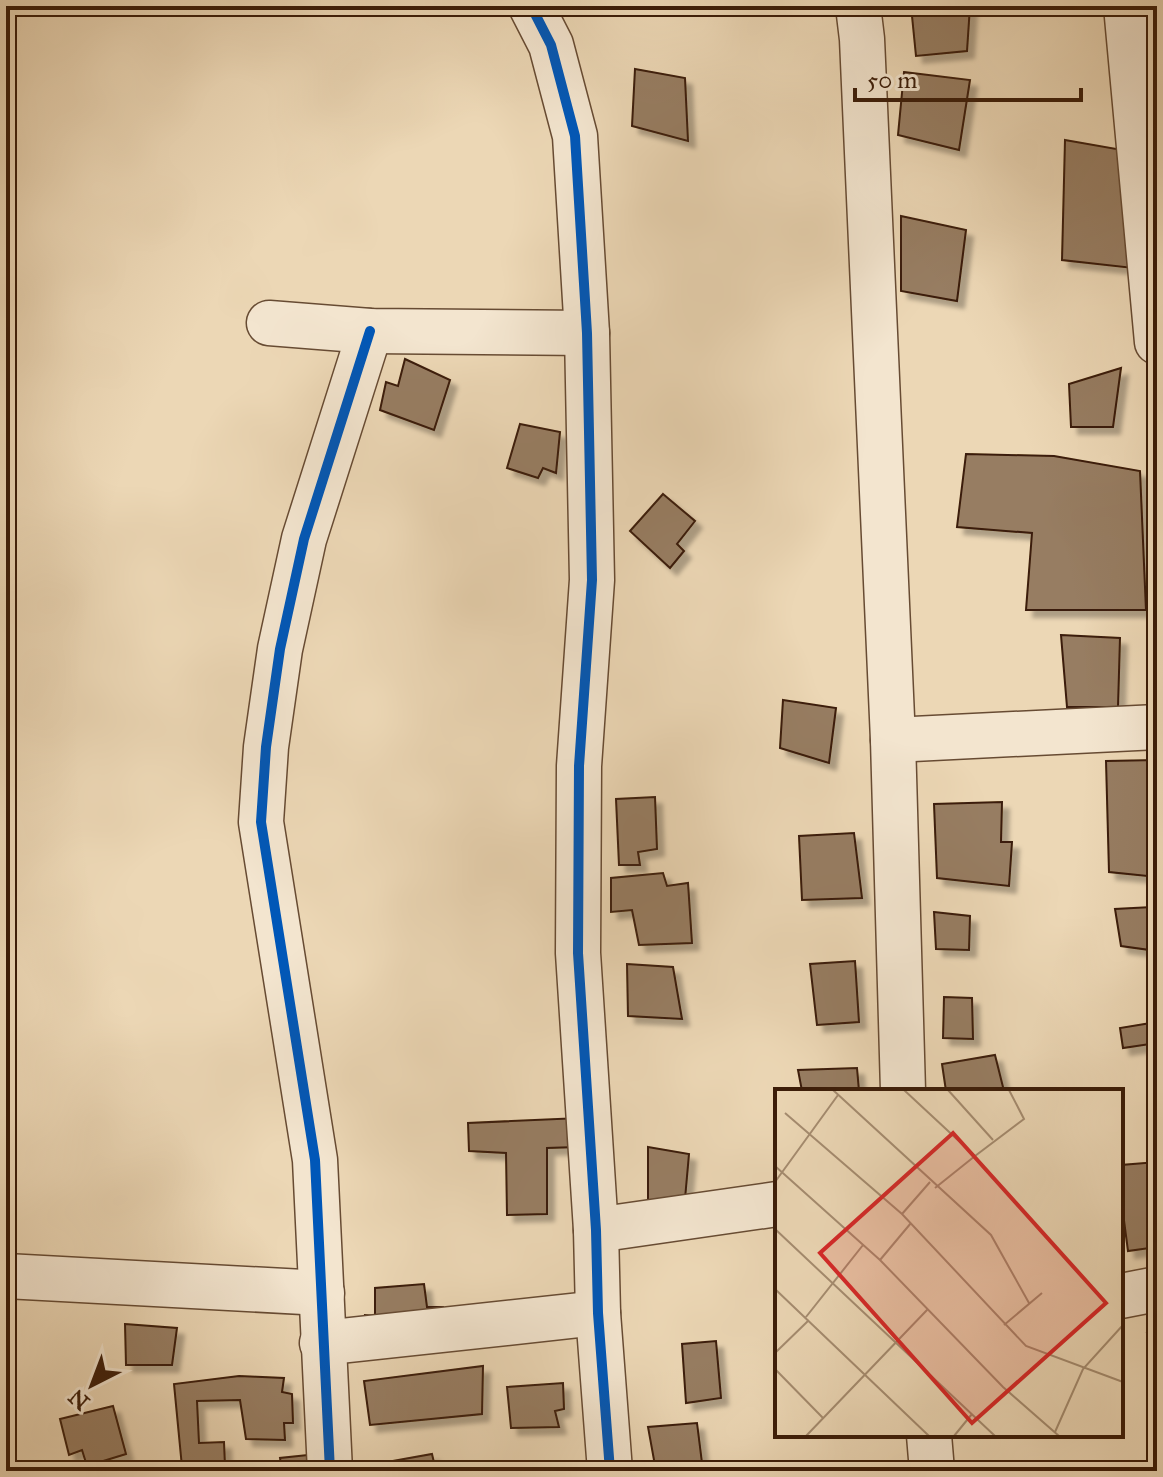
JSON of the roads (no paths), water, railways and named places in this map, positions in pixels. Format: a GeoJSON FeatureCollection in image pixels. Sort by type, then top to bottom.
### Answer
{"type":"FeatureCollection","features":[{"type":"Feature","properties":{"kind":"street"},"geometry":{"type":"LineString","coordinates":[[531,6],[551,45],[575,136],[587,333],[592,580],[579,766],[578,953],[610,1471]]}},
{"type":"Feature","properties":{"kind":"street"},"geometry":{"type":"LineString","coordinates":[[858,6],[862,39],[893,740],[903,1089]]}},
{"type":"Feature","properties":{"kind":"street"},"geometry":{"type":"LineString","coordinates":[[1138,28],[1157,342]]}},
{"type":"Feature","properties":{"kind":"street"},"geometry":{"type":"LineString","coordinates":[[269,323],[370,331],[587,333]]}},
{"type":"Feature","properties":{"kind":"street"},"geometry":{"type":"LineString","coordinates":[[330,1471],[315,1160],[261,822],[266,747],[280,649],[304,539],[370,331]]}},
{"type":"Feature","properties":{"kind":"street"},"geometry":{"type":"LineString","coordinates":[[893,740],[1157,727]]}},
{"type":"Feature","properties":{"kind":"street"},"geometry":{"type":"LineString","coordinates":[[596,1230],[775,1204]]}},
{"type":"Feature","properties":{"kind":"street"},"geometry":{"type":"LineString","coordinates":[[6,1276],[322,1293]]}},
{"type":"Feature","properties":{"kind":"street"},"geometry":{"type":"LineString","coordinates":[[1123,1296],[1157,1289]]}},
{"type":"Feature","properties":{"kind":"street"},"geometry":{"type":"LineString","coordinates":[[322,1343],[598,1313]]}},
{"type":"Feature","properties":{"kind":"street"},"geometry":{"type":"LineString","coordinates":[[929,1437],[932,1471]]}}]}
